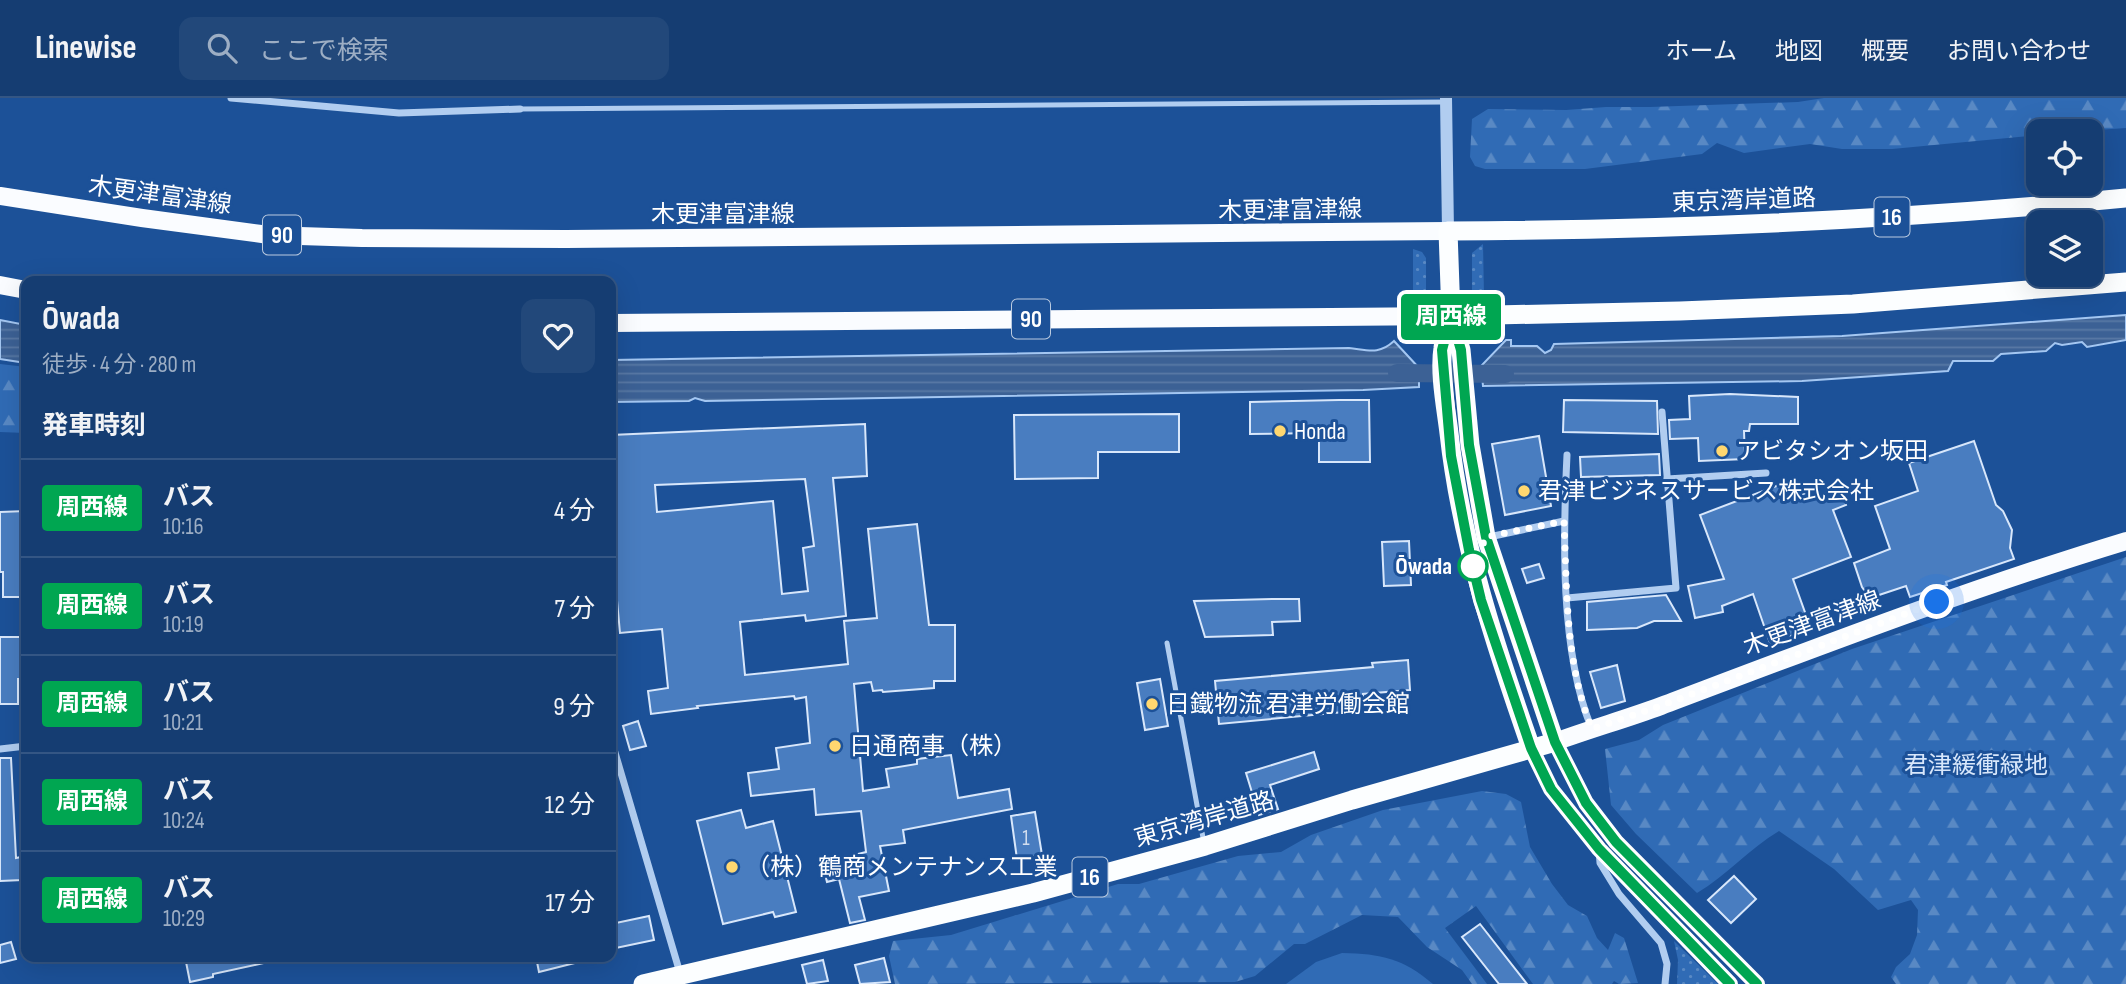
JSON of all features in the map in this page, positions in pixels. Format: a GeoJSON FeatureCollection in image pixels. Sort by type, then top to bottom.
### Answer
{"type":"FeatureCollection","features":[{"type":"Feature","properties":{"kind":"highway","name":"東京湾岸道路"},"geometry":{"type":"LineString","coordinates":[[1448,231],[1658,228],[1836,221],[2126,198]]}},
{"type":"Feature","properties":{"kind":"highway"},"geometry":{"type":"LineString","coordinates":[[1448,231],[1451,327],[1461,350],[1454,397],[1451,456],[1472,565],[1531,748]]}},
{"type":"Feature","properties":{"kind":"highway"},"geometry":{"type":"LineString","coordinates":[[1451,327],[1692,311],[1853,304],[2126,282]]}},
{"type":"Feature","properties":{"kind":"highway"},"geometry":{"type":"LineString","coordinates":[[1454,397],[1469,445],[1486,537],[1555,742]]}},
{"type":"Feature","properties":{"kind":"highway","name":"東京湾岸道路"},"geometry":{"type":"LineString","coordinates":[[643,984],[1033,893],[1205,846],[1555,742]]}},
{"type":"Feature","properties":{"kind":"main road","name":"木更津富津線"},"geometry":{"type":"LineString","coordinates":[[0,196],[269,235],[374,238],[566,240],[1448,231]]}},
{"type":"Feature","properties":{"kind":"main road"},"geometry":{"type":"LineString","coordinates":[[0,285],[21,289]]}},
{"type":"Feature","properties":{"kind":"main road","name":"90"},"geometry":{"type":"LineString","coordinates":[[616,323],[1451,327]]}},
{"type":"Feature","properties":{"kind":"main road","name":"木更津富津線"},"geometry":{"type":"LineString","coordinates":[[1555,742],[2022,572],[2126,541]]}},
{"type":"Feature","properties":{"kind":"street"},"geometry":{"type":"LineString","coordinates":[[231,98],[399,113],[520,109]]}},
{"type":"Feature","properties":{"kind":"street"},"geometry":{"type":"LineString","coordinates":[[1446,100],[1448,231]]}},
{"type":"Feature","properties":{"kind":"street"},"geometry":{"type":"LineString","coordinates":[[1567,598],[1676,588],[1662,412]]}},
{"type":"Feature","properties":{"kind":"street"},"geometry":{"type":"LineString","coordinates":[[1567,455],[1564,521],[1570,637],[1585,712],[1592,729]]}},
{"type":"Feature","properties":{"kind":"street"},"geometry":{"type":"LineString","coordinates":[[1667,479],[1766,473]]}},
{"type":"Feature","properties":{"kind":"street"},"geometry":{"type":"LineString","coordinates":[[1486,537],[1564,521]]}},
{"type":"Feature","properties":{"kind":"street"},"geometry":{"type":"LineString","coordinates":[[1555,742],[1586,803],[1616,842],[1757,984]]}},
{"type":"Feature","properties":{"kind":"street"},"geometry":{"type":"LineString","coordinates":[[0,749],[21,747]]}},
{"type":"Feature","properties":{"kind":"street"},"geometry":{"type":"LineString","coordinates":[[1531,748],[1551,789],[1599,849],[1730,984]]}},
{"type":"Feature","properties":{"kind":"street"},"geometry":{"type":"LineString","coordinates":[[616,756],[681,976]]}},
{"type":"Feature","properties":{"kind":"street"},"geometry":{"type":"LineString","coordinates":[[1599,849],[1600,863],[1619,894],[1661,943],[1667,964],[1665,984]]}},
{"type":"Feature","properties":{"kind":"lane"},"geometry":{"type":"LineString","coordinates":[[520,109],[1446,100]]}},
{"type":"Feature","properties":{"kind":"lane"},"geometry":{"type":"LineString","coordinates":[[1167,643],[1205,846]]}},
{"type":"Feature","properties":{"kind":"green space"},"geometry":{"type":"Polygon","coordinates":[[[1824,98],[2126,98],[2126,128],[2103,130],[2103,119],[2026,119],[2026,136],[1892,149],[1842,149],[1810,144],[1744,153],[1717,143],[1702,154],[1585,169],[1485,169],[1475,166],[1470,157],[1472,119],[1488,109],[1566,110],[1798,102],[1824,98]]]}},
{"type":"Feature","properties":{"kind":"green space"},"geometry":{"type":"Polygon","coordinates":[[[1483,244],[1484,296],[1472,290],[1472,253],[1483,244]]]}},
{"type":"Feature","properties":{"kind":"green space"},"geometry":{"type":"Polygon","coordinates":[[[1413,249],[1422,252],[1426,258],[1426,303],[1423,307],[1413,307],[1413,249]]]}},
{"type":"Feature","properties":{"kind":"green space"},"geometry":{"type":"Polygon","coordinates":[[[0,364],[21,366],[21,433],[0,432],[0,364]]]}},
{"type":"Feature","properties":{"kind":"green space","name":"君津緩衝緑地"},"geometry":{"type":"Polygon","coordinates":[[[2126,557],[2126,984],[1896,984],[1891,977],[1896,967],[1910,954],[1917,935],[1918,910],[1911,900],[1878,910],[1834,869],[1779,831],[1697,893],[1636,834],[1611,805],[1605,749],[1639,740],[1663,725],[1852,649],[2126,557]]]}},
{"type":"Feature","properties":{"kind":"green space"},"geometry":{"type":"Polygon","coordinates":[[[1482,791],[1506,794],[1521,802],[1530,847],[1552,884],[1568,905],[1587,916],[1597,938],[1608,950],[1615,933],[1624,938],[1638,983],[1619,984],[1614,981],[1612,984],[1533,984],[1476,906],[1445,928],[1487,984],[1472,984],[1462,970],[1427,947],[1398,917],[1362,915],[1305,944],[1294,944],[1255,976],[1235,982],[895,984],[889,956],[893,941],[951,935],[1118,884],[1139,884],[1238,856],[1281,852],[1311,835],[1383,810],[1482,791]]]}},
{"type":"Feature","properties":{"kind":"green space"},"geometry":{"type":"Polygon","coordinates":[[[1674,941],[1718,984],[1677,984],[1678,960],[1674,941]]]}},
{"type":"Feature","properties":{"kind":"green space"},"geometry":{"type":"Polygon","coordinates":[[[1342,953],[1391,959],[1411,968],[1433,984],[1286,984],[1316,962],[1342,953]]]}},
{"type":"Feature","properties":{"kind":"shaded area"},"geometry":{"type":"Polygon","coordinates":[[[2126,315],[2126,340],[2087,347],[2082,342],[2062,345],[2055,343],[2046,351],[2001,354],[1993,361],[1953,361],[1948,371],[1802,381],[1483,386],[1481,366],[1506,340],[1511,340],[1511,346],[1537,346],[1545,353],[1551,350],[1554,344],[1842,336],[2126,315]]]}},
{"type":"Feature","properties":{"kind":"shaded area"},"geometry":{"type":"Polygon","coordinates":[[[0,320],[21,324],[21,362],[0,359],[0,320]]]}},
{"type":"Feature","properties":{"kind":"shaded area"},"geometry":{"type":"Polygon","coordinates":[[[1394,341],[1419,368],[1419,387],[705,401],[695,398],[689,401],[616,402],[616,360],[1349,348],[1373,350],[1394,341]]]}},
{"type":"Feature","properties":{"kind":"building"},"geometry":{"type":"Polygon","coordinates":[[[1730,394],[1798,397],[1798,424],[1750,424],[1749,431],[1744,431],[1745,459],[1699,461],[1698,438],[1670,439],[1669,420],[1690,419],[1689,396],[1730,394]]]}},
{"type":"Feature","properties":{"kind":"building","name":"Honda"},"geometry":{"type":"Polygon","coordinates":[[[1369,400],[1370,462],[1319,462],[1319,433],[1250,434],[1250,402],[1369,400]]]}},
{"type":"Feature","properties":{"kind":"building"},"geometry":{"type":"Polygon","coordinates":[[[1564,400],[1657,401],[1658,434],[1563,432],[1564,400]]]}},
{"type":"Feature","properties":{"kind":"building"},"geometry":{"type":"Polygon","coordinates":[[[1179,414],[1179,452],[1098,452],[1098,478],[1015,479],[1014,415],[1179,414]]]}},
{"type":"Feature","properties":{"kind":"building"},"geometry":{"type":"Polygon","coordinates":[[[865,424],[867,476],[833,478],[846,616],[806,621],[805,615],[740,622],[745,675],[848,664],[844,621],[877,618],[868,529],[917,524],[929,625],[955,625],[955,681],[934,681],[934,688],[883,692],[873,691],[871,682],[854,684],[863,791],[889,787],[886,769],[917,764],[917,759],[951,755],[958,798],[1009,789],[1012,809],[903,830],[905,843],[880,846],[889,891],[859,897],[865,920],[850,923],[839,879],[827,882],[822,863],[866,852],[861,811],[816,815],[814,789],[751,796],[748,773],[779,769],[776,748],[810,743],[806,697],[697,706],[698,708],[651,714],[648,691],[668,688],[662,629],[620,633],[616,589],[616,435],[865,424]],[[805,479],[655,485],[657,512],[773,501],[782,594],[808,591],[803,548],[814,546],[805,479]]]}},
{"type":"Feature","properties":{"kind":"building","name":"君津ビジネスサービス株式会社"},"geometry":{"type":"Polygon","coordinates":[[[1539,436],[1551,506],[1505,515],[1492,444],[1539,436]]]}},
{"type":"Feature","properties":{"kind":"building"},"geometry":{"type":"Polygon","coordinates":[[[1974,441],[1996,505],[2003,511],[2012,530],[2010,548],[2014,559],[1910,597],[1906,586],[1870,598],[1862,587],[1854,563],[1890,549],[1875,506],[1918,491],[1909,463],[1974,441]]]}},
{"type":"Feature","properties":{"kind":"building"},"geometry":{"type":"Polygon","coordinates":[[[1659,454],[1660,475],[1581,477],[1580,457],[1659,454]]]}},
{"type":"Feature","properties":{"kind":"building"},"geometry":{"type":"Polygon","coordinates":[[[1787,482],[1793,498],[1810,491],[1813,498],[1840,488],[1846,505],[1833,510],[1851,557],[1793,579],[1811,629],[1770,643],[1753,594],[1722,606],[1723,612],[1695,618],[1688,586],[1724,579],[1700,515],[1787,482]]]}},
{"type":"Feature","properties":{"kind":"building"},"geometry":{"type":"Polygon","coordinates":[[[21,511],[21,597],[3,597],[3,572],[0,572],[0,512],[21,511]]]}},
{"type":"Feature","properties":{"kind":"building"},"geometry":{"type":"Polygon","coordinates":[[[1409,541],[1411,585],[1384,586],[1382,542],[1409,541]]]}},
{"type":"Feature","properties":{"kind":"building"},"geometry":{"type":"Polygon","coordinates":[[[1539,564],[1544,578],[1527,583],[1522,569],[1539,564]]]}},
{"type":"Feature","properties":{"kind":"building"},"geometry":{"type":"Polygon","coordinates":[[[1666,595],[1681,621],[1654,621],[1637,628],[1587,630],[1587,602],[1666,595]]]}},
{"type":"Feature","properties":{"kind":"building"},"geometry":{"type":"Polygon","coordinates":[[[1299,599],[1300,621],[1272,622],[1273,635],[1205,637],[1194,601],[1299,599]]]}},
{"type":"Feature","properties":{"kind":"building"},"geometry":{"type":"Polygon","coordinates":[[[0,637],[21,637],[18,704],[0,704],[0,637]]]}},
{"type":"Feature","properties":{"kind":"building"},"geometry":{"type":"Polygon","coordinates":[[[1408,660],[1410,690],[1363,694],[1365,710],[1219,724],[1215,681],[1373,667],[1372,663],[1408,660]]]}},
{"type":"Feature","properties":{"kind":"building"},"geometry":{"type":"Polygon","coordinates":[[[1617,665],[1625,701],[1601,708],[1590,672],[1617,665]]]}},
{"type":"Feature","properties":{"kind":"building","name":"日鐵物流 君津労働会館"},"geometry":{"type":"Polygon","coordinates":[[[1160,679],[1168,726],[1145,730],[1137,683],[1160,679]]]}},
{"type":"Feature","properties":{"kind":"building"},"geometry":{"type":"Polygon","coordinates":[[[638,721],[646,746],[630,750],[623,726],[638,721]]]}},
{"type":"Feature","properties":{"kind":"building"},"geometry":{"type":"Polygon","coordinates":[[[1314,752],[1319,769],[1270,785],[1278,809],[1259,815],[1246,773],[1314,752]]]}},
{"type":"Feature","properties":{"kind":"building"},"geometry":{"type":"Polygon","coordinates":[[[0,758],[11,758],[16,858],[21,857],[21,880],[0,881],[0,758]]]}},
{"type":"Feature","properties":{"kind":"building","name":"（株）鶴商メンテナンス工業"},"geometry":{"type":"Polygon","coordinates":[[[741,810],[746,828],[773,821],[796,912],[775,917],[773,912],[723,924],[697,821],[741,810]]]}},
{"type":"Feature","properties":{"kind":"building"},"geometry":{"type":"Polygon","coordinates":[[[1035,812],[1042,855],[1017,859],[1011,816],[1035,812]]]}},
{"type":"Feature","properties":{"kind":"building"},"geometry":{"type":"Polygon","coordinates":[[[1734,876],[1756,899],[1731,923],[1708,900],[1734,876]]]}},
{"type":"Feature","properties":{"kind":"building"},"geometry":{"type":"Polygon","coordinates":[[[649,916],[654,940],[616,948],[616,923],[649,916]]]}},
{"type":"Feature","properties":{"kind":"building"},"geometry":{"type":"Polygon","coordinates":[[[1480,924],[1527,984],[1499,984],[1462,937],[1480,924]]]}},
{"type":"Feature","properties":{"kind":"building"},"geometry":{"type":"Polygon","coordinates":[[[11,942],[16,959],[0,963],[0,945],[11,942]]]}},
{"type":"Feature","properties":{"kind":"building"},"geometry":{"type":"Polygon","coordinates":[[[884,958],[890,982],[860,984],[855,965],[884,958]]]}},
{"type":"Feature","properties":{"kind":"building"},"geometry":{"type":"Polygon","coordinates":[[[823,960],[828,981],[807,984],[802,965],[823,960]]]}},
{"type":"Feature","properties":{"kind":"building"},"geometry":{"type":"Polygon","coordinates":[[[186,962],[264,962],[213,974],[213,977],[190,982],[186,962]]]}},
{"type":"Feature","properties":{"kind":"building"},"geometry":{"type":"Polygon","coordinates":[[[537,962],[579,962],[539,972],[537,962]]]}},
{"type":"Feature","properties":{"kind":"waterway"},"geometry":{"type":"LineString","coordinates":[[1397,373],[1505,374]]}},
{"type":"Feature","properties":{"kind":"bus line","name":"周西線"},"geometry":{"type":"LineString","coordinates":[[1730,984],[1599,849],[1551,789],[1531,748],[1481,600],[1451,456],[1442,350],[1451,316],[1461,350],[1469,445],[1486,537],[1555,742],[1586,803],[1616,842],[1757,984]]}},
{"type":"Feature","properties":{"kind":"place","name":"Honda"},"geometry":{"type":"Point","coordinates":[1280,431]}},
{"type":"Feature","properties":{"kind":"place","name":"アビタシオン坂田"},"geometry":{"type":"Point","coordinates":[1722,451]}},
{"type":"Feature","properties":{"kind":"place","name":"君津ビジネスサービス株式会社"},"geometry":{"type":"Point","coordinates":[1524,491]}},
{"type":"Feature","properties":{"kind":"place","name":"Ōwada"},"geometry":{"type":"Point","coordinates":[1473,566]}},
{"type":"Feature","properties":{"kind":"place","name":"日鐵物流 君津労働会館"},"geometry":{"type":"Point","coordinates":[1152,704]}},
{"type":"Feature","properties":{"kind":"place","name":"日通商事（株）"},"geometry":{"type":"Point","coordinates":[835,746]}},
{"type":"Feature","properties":{"kind":"place","name":"（株）鶴商メンテナンス工業"},"geometry":{"type":"Point","coordinates":[732,867]}},
{"type":"Feature","properties":{"kind":"route"},"geometry":{"type":"LineString","coordinates":[[1473,566],[1486,537],[1564,521],[1570,637],[1585,712],[1592,729],[1859,633],[1937,602]]}}]}
